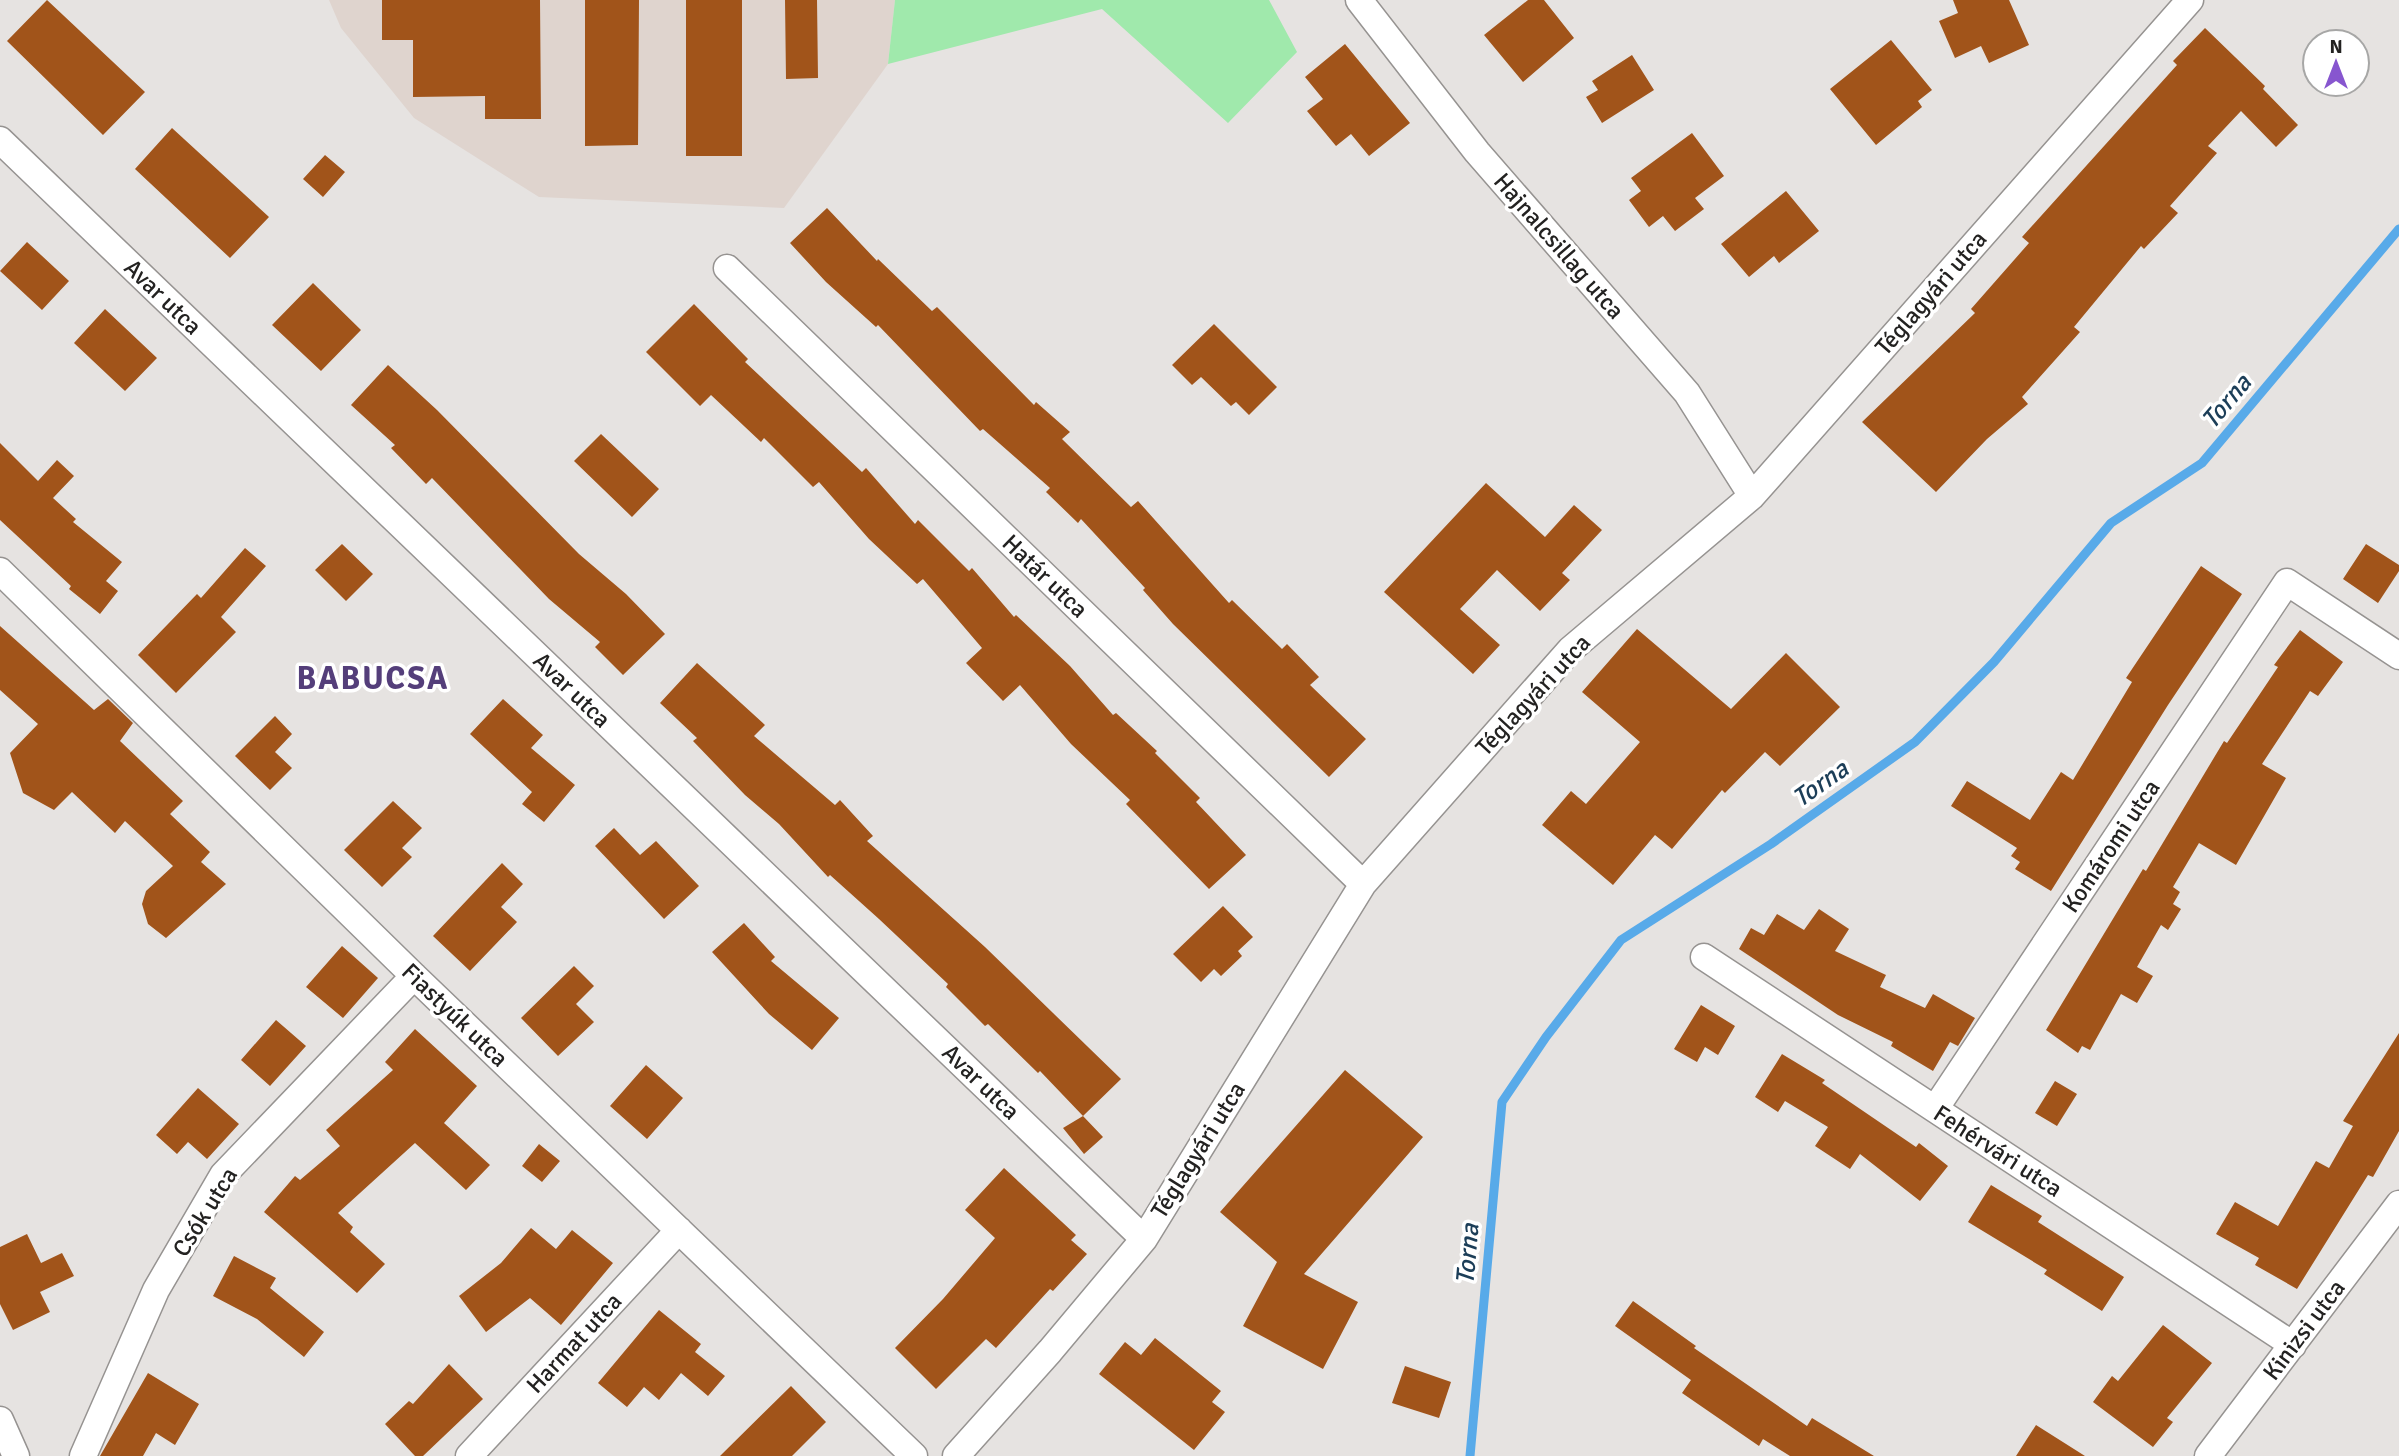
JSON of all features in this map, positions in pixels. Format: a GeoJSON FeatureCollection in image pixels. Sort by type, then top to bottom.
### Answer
{"type":"FeatureCollection","features":[{"type":"Feature","properties":{"kind":"street","name":"Hajnalcsillag utca"},"geometry":{"type":"LineString","coordinates":[[1359,0],[1477,152],[1687,393],[1752,496]]}},
{"type":"Feature","properties":{"kind":"street","name":"Téglagyári utca"},"geometry":{"type":"LineString","coordinates":[[956,1456],[1050,1351],[1144,1239],[1363,884],[1570,650],[1752,496],[2190,0]]}},
{"type":"Feature","properties":{"kind":"street","name":"Avar utca"},"geometry":{"type":"LineString","coordinates":[[0,140],[1144,1239]]}},
{"type":"Feature","properties":{"kind":"street","name":"Határ utca"},"geometry":{"type":"LineString","coordinates":[[727,268],[1363,884]]}},
{"type":"Feature","properties":{"kind":"street","name":"Fiastyúk utca"},"geometry":{"type":"LineString","coordinates":[[0,571],[414,976],[914,1456]]}},
{"type":"Feature","properties":{"kind":"street","name":"Komáromi utca"},"geometry":{"type":"LineString","coordinates":[[1935,1109],[2287,582],[2399,656]]}},
{"type":"Feature","properties":{"kind":"street","name":"Fehérvári utca"},"geometry":{"type":"LineString","coordinates":[[1704,957],[2293,1345]]}},
{"type":"Feature","properties":{"kind":"street","name":"Csók utca"},"geometry":{"type":"LineString","coordinates":[[83,1456],[156,1290],[223,1175],[414,976]]}},
{"type":"Feature","properties":{"kind":"street","name":"Kinizsi utca"},"geometry":{"type":"LineString","coordinates":[[2208,1456],[2399,1204]]}},
{"type":"Feature","properties":{"kind":"street","name":"Harmat utca"},"geometry":{"type":"LineString","coordinates":[[469,1456],[679,1230]]}},
{"type":"Feature","properties":{"kind":"street"},"geometry":{"type":"LineString","coordinates":[[0,1420],[16,1456]]}},
{"type":"Feature","properties":{"kind":"shaded area"},"geometry":{"type":"Polygon","coordinates":[[[329,0],[895,0],[888,64],[784,208],[539,197],[414,118],[341,28],[329,0]]]}},
{"type":"Feature","properties":{"kind":"green space"},"geometry":{"type":"Polygon","coordinates":[[[895,0],[1269,0],[1297,52],[1228,123],[1102,9],[888,64],[895,0]]]}},
{"type":"Feature","properties":{"kind":"building"},"geometry":{"type":"Polygon","coordinates":[[[47,0],[145,92],[103,135],[7,41],[47,0]]]}},
{"type":"Feature","properties":{"kind":"building"},"geometry":{"type":"Polygon","coordinates":[[[382,0],[540,0],[541,119],[485,119],[485,96],[413,97],[413,40],[382,40],[382,0]]]}},
{"type":"Feature","properties":{"kind":"building"},"geometry":{"type":"Polygon","coordinates":[[[585,0],[639,0],[638,145],[585,146],[585,0]]]}},
{"type":"Feature","properties":{"kind":"building"},"geometry":{"type":"Polygon","coordinates":[[[686,0],[742,0],[742,156],[686,156],[686,0]]]}},
{"type":"Feature","properties":{"kind":"building"},"geometry":{"type":"Polygon","coordinates":[[[785,0],[817,0],[818,78],[786,79],[785,0]]]}},
{"type":"Feature","properties":{"kind":"building"},"geometry":{"type":"Polygon","coordinates":[[[1528,0],[1544,0],[1574,38],[1523,82],[1484,35],[1528,0]]]}},
{"type":"Feature","properties":{"kind":"building"},"geometry":{"type":"Polygon","coordinates":[[[1953,0],[2009,0],[2029,45],[1989,63],[1981,46],[1955,58],[1939,21],[1958,13],[1953,0]]]}},
{"type":"Feature","properties":{"kind":"building"},"geometry":{"type":"Polygon","coordinates":[[[2205,28],[2265,86],[2263,89],[2298,125],[2276,147],[2241,111],[2208,146],[2217,153],[2170,206],[2178,213],[2144,249],[2141,246],[2074,327],[2080,332],[2022,397],[2028,404],[1987,439],[1936,492],[1862,422],[1975,313],[1971,309],[2029,243],[2022,237],[2177,65],[2173,61],[2205,28]]]}},
{"type":"Feature","properties":{"kind":"building"},"geometry":{"type":"Polygon","coordinates":[[[1891,40],[1932,90],[1918,101],[1922,107],[1876,145],[1830,89],[1891,40]]]}},
{"type":"Feature","properties":{"kind":"building"},"geometry":{"type":"Polygon","coordinates":[[[1345,44],[1410,123],[1369,156],[1351,134],[1336,146],[1307,111],[1323,99],[1305,77],[1345,44]]]}},
{"type":"Feature","properties":{"kind":"building"},"geometry":{"type":"Polygon","coordinates":[[[1632,55],[1654,90],[1602,123],[1586,97],[1598,90],[1592,81],[1632,55]]]}},
{"type":"Feature","properties":{"kind":"building"},"geometry":{"type":"Polygon","coordinates":[[[172,128],[269,217],[230,258],[135,169],[172,128]]]}},
{"type":"Feature","properties":{"kind":"building"},"geometry":{"type":"Polygon","coordinates":[[[1692,133],[1724,176],[1695,198],[1704,209],[1675,231],[1663,216],[1649,227],[1629,200],[1641,191],[1631,178],[1692,133]]]}},
{"type":"Feature","properties":{"kind":"building"},"geometry":{"type":"Polygon","coordinates":[[[325,155],[345,172],[323,197],[303,179],[325,155]]]}},
{"type":"Feature","properties":{"kind":"building"},"geometry":{"type":"Polygon","coordinates":[[[1786,191],[1819,231],[1779,263],[1774,256],[1749,277],[1721,244],[1786,191]]]}},
{"type":"Feature","properties":{"kind":"building"},"geometry":{"type":"Polygon","coordinates":[[[827,208],[877,261],[878,259],[932,311],[937,307],[1034,405],[1036,402],[1070,432],[1062,439],[1131,507],[1138,501],[1229,603],[1232,600],[1282,649],[1287,644],[1319,677],[1310,685],[1366,739],[1329,777],[1173,624],[1143,590],[1145,588],[1081,519],[1078,523],[1046,492],[1050,488],[983,429],[980,431],[878,325],[876,327],[826,282],[790,243],[827,208]]]}},
{"type":"Feature","properties":{"kind":"building"},"geometry":{"type":"Polygon","coordinates":[[[27,242],[69,281],[42,310],[0,271],[27,242]]]}},
{"type":"Feature","properties":{"kind":"building"},"geometry":{"type":"Polygon","coordinates":[[[313,283],[361,330],[321,371],[272,325],[313,283]]]}},
{"type":"Feature","properties":{"kind":"building"},"geometry":{"type":"Polygon","coordinates":[[[694,304],[748,359],[745,362],[862,472],[866,468],[915,524],[918,520],[969,571],[972,568],[1014,617],[1016,615],[1070,666],[1113,715],[1116,713],[1157,751],[1155,753],[1200,798],[1196,802],[1246,855],[1209,889],[1126,804],[1130,800],[1071,744],[1020,685],[1003,701],[966,663],[982,648],[923,579],[917,584],[869,539],[819,482],[813,487],[764,438],[761,442],[711,395],[700,406],[646,352],[694,304]]]}},
{"type":"Feature","properties":{"kind":"building"},"geometry":{"type":"Polygon","coordinates":[[[105,309],[157,358],[125,391],[74,343],[105,309]]]}},
{"type":"Feature","properties":{"kind":"building"},"geometry":{"type":"Polygon","coordinates":[[[1214,324],[1277,387],[1249,415],[1236,402],[1231,406],[1201,377],[1192,385],[1172,365],[1214,324]]]}},
{"type":"Feature","properties":{"kind":"building"},"geometry":{"type":"Polygon","coordinates":[[[388,365],[437,410],[579,554],[626,594],[665,634],[623,675],[595,647],[600,642],[549,599],[432,478],[426,484],[391,448],[395,445],[351,405],[388,365]]]}},
{"type":"Feature","properties":{"kind":"building"},"geometry":{"type":"Polygon","coordinates":[[[601,434],[659,489],[632,517],[574,461],[601,434]]]}},
{"type":"Feature","properties":{"kind":"building"},"geometry":{"type":"Polygon","coordinates":[[[0,443],[38,481],[57,460],[74,476],[53,498],[76,519],[73,522],[122,562],[106,581],[118,591],[100,614],[69,589],[71,586],[0,520],[0,443]]]}},
{"type":"Feature","properties":{"kind":"building"},"geometry":{"type":"Polygon","coordinates":[[[1486,483],[1545,537],[1574,505],[1602,530],[1562,573],[1570,580],[1540,611],[1497,570],[1460,609],[1500,645],[1473,674],[1384,592],[1486,483]]]}},
{"type":"Feature","properties":{"kind":"building"},"geometry":{"type":"Polygon","coordinates":[[[342,544],[373,574],[346,601],[315,570],[342,544]]]}},
{"type":"Feature","properties":{"kind":"building"},"geometry":{"type":"Polygon","coordinates":[[[2366,544],[2399,565],[2399,571],[2378,603],[2343,579],[2366,544]]]}},
{"type":"Feature","properties":{"kind":"building"},"geometry":{"type":"Polygon","coordinates":[[[245,548],[266,566],[221,617],[236,632],[176,693],[138,655],[197,594],[201,598],[245,548]]]}},
{"type":"Feature","properties":{"kind":"building"},"geometry":{"type":"Polygon","coordinates":[[[2201,566],[2242,594],[2168,705],[2051,891],[2015,869],[2020,862],[2011,856],[2017,848],[1951,806],[1967,781],[2030,820],[2061,772],[2073,780],[2132,682],[2126,678],[2201,566]]]}},
{"type":"Feature","properties":{"kind":"building"},"geometry":{"type":"Polygon","coordinates":[[[0,626],[94,710],[108,699],[133,723],[120,741],[183,801],[170,814],[210,852],[201,862],[226,884],[166,938],[148,924],[142,904],[146,891],[173,866],[125,821],[115,833],[72,792],[54,810],[23,793],[10,753],[38,724],[0,690],[0,626]]]}},
{"type":"Feature","properties":{"kind":"building"},"geometry":{"type":"Polygon","coordinates":[[[1637,629],[1731,709],[1786,653],[1840,707],[1780,766],[1765,752],[1725,793],[1722,790],[1672,849],[1655,835],[1613,885],[1542,825],[1571,791],[1586,804],[1640,742],[1582,692],[1637,629]]]}},
{"type":"Feature","properties":{"kind":"building"},"geometry":{"type":"Polygon","coordinates":[[[2300,630],[2343,662],[2318,696],[2310,691],[2262,764],[2286,778],[2236,865],[2199,843],[2173,887],[2180,892],[2173,904],[2181,909],[2168,930],[2161,925],[2137,967],[2153,976],[2137,1003],[2121,994],[2090,1050],[2082,1046],[2078,1053],[2046,1030],[2224,741],[2227,743],[2278,667],[2274,665],[2300,630]]]}},
{"type":"Feature","properties":{"kind":"building"},"geometry":{"type":"Polygon","coordinates":[[[697,663],[765,725],[754,736],[835,805],[840,800],[873,836],[867,841],[985,947],[1121,1079],[1083,1116],[1040,1071],[1038,1073],[988,1024],[985,1026],[946,987],[948,984],[879,919],[830,875],[828,877],[779,824],[745,795],[693,741],[697,738],[660,703],[697,663]]]}},
{"type":"Feature","properties":{"kind":"building"},"geometry":{"type":"Polygon","coordinates":[[[503,699],[543,735],[531,748],[575,785],[544,822],[522,804],[532,792],[470,734],[503,699]]]}},
{"type":"Feature","properties":{"kind":"building"},"geometry":{"type":"Polygon","coordinates":[[[275,716],[292,734],[275,752],[292,768],[270,790],[235,756],[275,716]]]}},
{"type":"Feature","properties":{"kind":"building"},"geometry":{"type":"Polygon","coordinates":[[[393,801],[422,828],[402,848],[412,857],[382,887],[344,850],[393,801]]]}},
{"type":"Feature","properties":{"kind":"building"},"geometry":{"type":"Polygon","coordinates":[[[614,828],[640,855],[656,841],[699,886],[664,919],[595,846],[614,828]]]}},
{"type":"Feature","properties":{"kind":"building"},"geometry":{"type":"Polygon","coordinates":[[[502,863],[523,884],[501,907],[517,922],[470,971],[433,936],[502,863]]]}},
{"type":"Feature","properties":{"kind":"building"},"geometry":{"type":"Polygon","coordinates":[[[1223,906],[1253,937],[1238,951],[1242,956],[1221,976],[1214,969],[1201,982],[1173,954],[1223,906]]]}},
{"type":"Feature","properties":{"kind":"building"},"geometry":{"type":"Polygon","coordinates":[[[1819,909],[1849,929],[1835,951],[1886,975],[1880,987],[1925,1008],[1933,994],[1975,1018],[1958,1046],[1950,1042],[1933,1071],[1891,1046],[1893,1042],[1838,1015],[1739,949],[1751,928],[1764,935],[1777,914],[1804,930],[1819,909]]]}},
{"type":"Feature","properties":{"kind":"building"},"geometry":{"type":"Polygon","coordinates":[[[744,923],[775,957],[771,961],[839,1018],[812,1050],[769,1014],[712,952],[744,923]]]}},
{"type":"Feature","properties":{"kind":"building"},"geometry":{"type":"Polygon","coordinates":[[[342,946],[378,978],[343,1018],[306,987],[342,946]]]}},
{"type":"Feature","properties":{"kind":"building"},"geometry":{"type":"Polygon","coordinates":[[[574,966],[594,986],[576,1004],[594,1022],[558,1056],[521,1018],[574,966]]]}},
{"type":"Feature","properties":{"kind":"building"},"geometry":{"type":"Polygon","coordinates":[[[1701,1005],[1735,1026],[1718,1055],[1705,1047],[1697,1062],[1674,1049],[1701,1005]]]}},
{"type":"Feature","properties":{"kind":"building"},"geometry":{"type":"Polygon","coordinates":[[[276,1020],[306,1046],[270,1086],[241,1060],[276,1020]]]}},
{"type":"Feature","properties":{"kind":"building"},"geometry":{"type":"Polygon","coordinates":[[[415,1029],[477,1086],[444,1123],[490,1165],[466,1190],[415,1143],[338,1213],[353,1227],[350,1232],[385,1264],[357,1293],[264,1212],[295,1176],[300,1180],[340,1146],[326,1130],[393,1070],[385,1062],[415,1029]]]}},
{"type":"Feature","properties":{"kind":"building"},"geometry":{"type":"Polygon","coordinates":[[[2399,1033],[2399,1131],[2373,1177],[2368,1175],[2297,1289],[2255,1265],[2259,1258],[2216,1234],[2235,1202],[2278,1226],[2316,1161],[2329,1168],[2353,1126],[2343,1121],[2399,1033]]]}},
{"type":"Feature","properties":{"kind":"building"},"geometry":{"type":"Polygon","coordinates":[[[1782,1054],[1825,1080],[1822,1083],[1916,1147],[1919,1143],[1948,1166],[1920,1201],[1860,1154],[1850,1169],[1815,1146],[1828,1127],[1785,1101],[1778,1112],[1755,1097],[1782,1054]]]}},
{"type":"Feature","properties":{"kind":"building"},"geometry":{"type":"Polygon","coordinates":[[[646,1065],[683,1098],[647,1139],[610,1106],[646,1065]]]}},
{"type":"Feature","properties":{"kind":"building"},"geometry":{"type":"Polygon","coordinates":[[[1345,1070],[1423,1137],[1304,1274],[1358,1302],[1323,1369],[1243,1326],[1277,1262],[1220,1212],[1345,1070]]]}},
{"type":"Feature","properties":{"kind":"building"},"geometry":{"type":"Polygon","coordinates":[[[2055,1081],[2077,1094],[2057,1126],[2035,1113],[2055,1081]]]}},
{"type":"Feature","properties":{"kind":"building"},"geometry":{"type":"Polygon","coordinates":[[[198,1088],[239,1124],[207,1159],[188,1142],[177,1154],[156,1135],[198,1088]]]}},
{"type":"Feature","properties":{"kind":"building"},"geometry":{"type":"Polygon","coordinates":[[[1083,1116],[1103,1137],[1084,1154],[1063,1128],[1083,1116]]]}},
{"type":"Feature","properties":{"kind":"building"},"geometry":{"type":"Polygon","coordinates":[[[539,1144],[560,1161],[542,1182],[522,1166],[539,1144]]]}},
{"type":"Feature","properties":{"kind":"building"},"geometry":{"type":"Polygon","coordinates":[[[1004,1168],[1076,1235],[1071,1240],[1087,1254],[1053,1291],[1050,1289],[996,1348],[986,1339],[936,1389],[895,1348],[943,1299],[995,1238],[965,1210],[1004,1168]]]}},
{"type":"Feature","properties":{"kind":"building"},"geometry":{"type":"Polygon","coordinates":[[[1991,1185],[2042,1216],[2038,1222],[2124,1277],[2102,1311],[2044,1274],[2047,1270],[1968,1222],[1991,1185]]]}},
{"type":"Feature","properties":{"kind":"building"},"geometry":{"type":"Polygon","coordinates":[[[531,1228],[556,1249],[572,1230],[613,1263],[561,1325],[530,1298],[486,1332],[459,1296],[501,1263],[531,1228]]]}},
{"type":"Feature","properties":{"kind":"building"},"geometry":{"type":"Polygon","coordinates":[[[27,1234],[41,1263],[62,1253],[74,1276],[40,1292],[50,1312],[13,1330],[0,1304],[0,1247],[27,1234]]]}},
{"type":"Feature","properties":{"kind":"building"},"geometry":{"type":"Polygon","coordinates":[[[234,1256],[276,1278],[270,1288],[324,1332],[304,1357],[257,1319],[213,1296],[234,1256]]]}},
{"type":"Feature","properties":{"kind":"building"},"geometry":{"type":"Polygon","coordinates":[[[1633,1301],[1696,1346],[1694,1348],[1807,1426],[1812,1418],[1874,1456],[1790,1456],[1763,1439],[1759,1446],[1682,1393],[1691,1380],[1615,1326],[1633,1301]]]}},
{"type":"Feature","properties":{"kind":"building"},"geometry":{"type":"Polygon","coordinates":[[[659,1310],[701,1344],[695,1352],[725,1376],[708,1396],[681,1373],[659,1400],[644,1387],[627,1407],[598,1383],[659,1310]]]}},
{"type":"Feature","properties":{"kind":"building"},"geometry":{"type":"Polygon","coordinates":[[[2163,1325],[2212,1363],[2167,1418],[2173,1422],[2153,1447],[2093,1402],[2112,1376],[2118,1381],[2163,1325]]]}},
{"type":"Feature","properties":{"kind":"building"},"geometry":{"type":"Polygon","coordinates":[[[1155,1338],[1221,1391],[1212,1402],[1225,1412],[1194,1450],[1099,1374],[1125,1342],[1141,1355],[1155,1338]]]}},
{"type":"Feature","properties":{"kind":"building"},"geometry":{"type":"Polygon","coordinates":[[[449,1364],[483,1399],[423,1456],[415,1456],[385,1424],[409,1401],[413,1404],[449,1364]]]}},
{"type":"Feature","properties":{"kind":"building"},"geometry":{"type":"Polygon","coordinates":[[[1405,1366],[1451,1382],[1439,1418],[1392,1403],[1405,1366]]]}},
{"type":"Feature","properties":{"kind":"building"},"geometry":{"type":"Polygon","coordinates":[[[148,1373],[199,1404],[175,1445],[156,1433],[143,1456],[100,1456],[148,1373]]]}},
{"type":"Feature","properties":{"kind":"building"},"geometry":{"type":"Polygon","coordinates":[[[791,1386],[826,1422],[792,1456],[720,1456],[791,1386]]]}},
{"type":"Feature","properties":{"kind":"building"},"geometry":{"type":"Polygon","coordinates":[[[2036,1425],[2085,1456],[2016,1456],[2036,1425]]]}},
{"type":"Feature","properties":{"kind":"waterway","name":"Torna"},"geometry":{"type":"LineString","coordinates":[[1470,1456],[1502,1102],[1546,1037],[1621,940],[1771,844],[1915,742],[1994,662],[2111,523],[2202,463],[2399,229]]}},
{"type":"Feature","properties":{"kind":"district","name":"BABUCSA"},"geometry":{"type":"Point","coordinates":[373,678]}}]}
